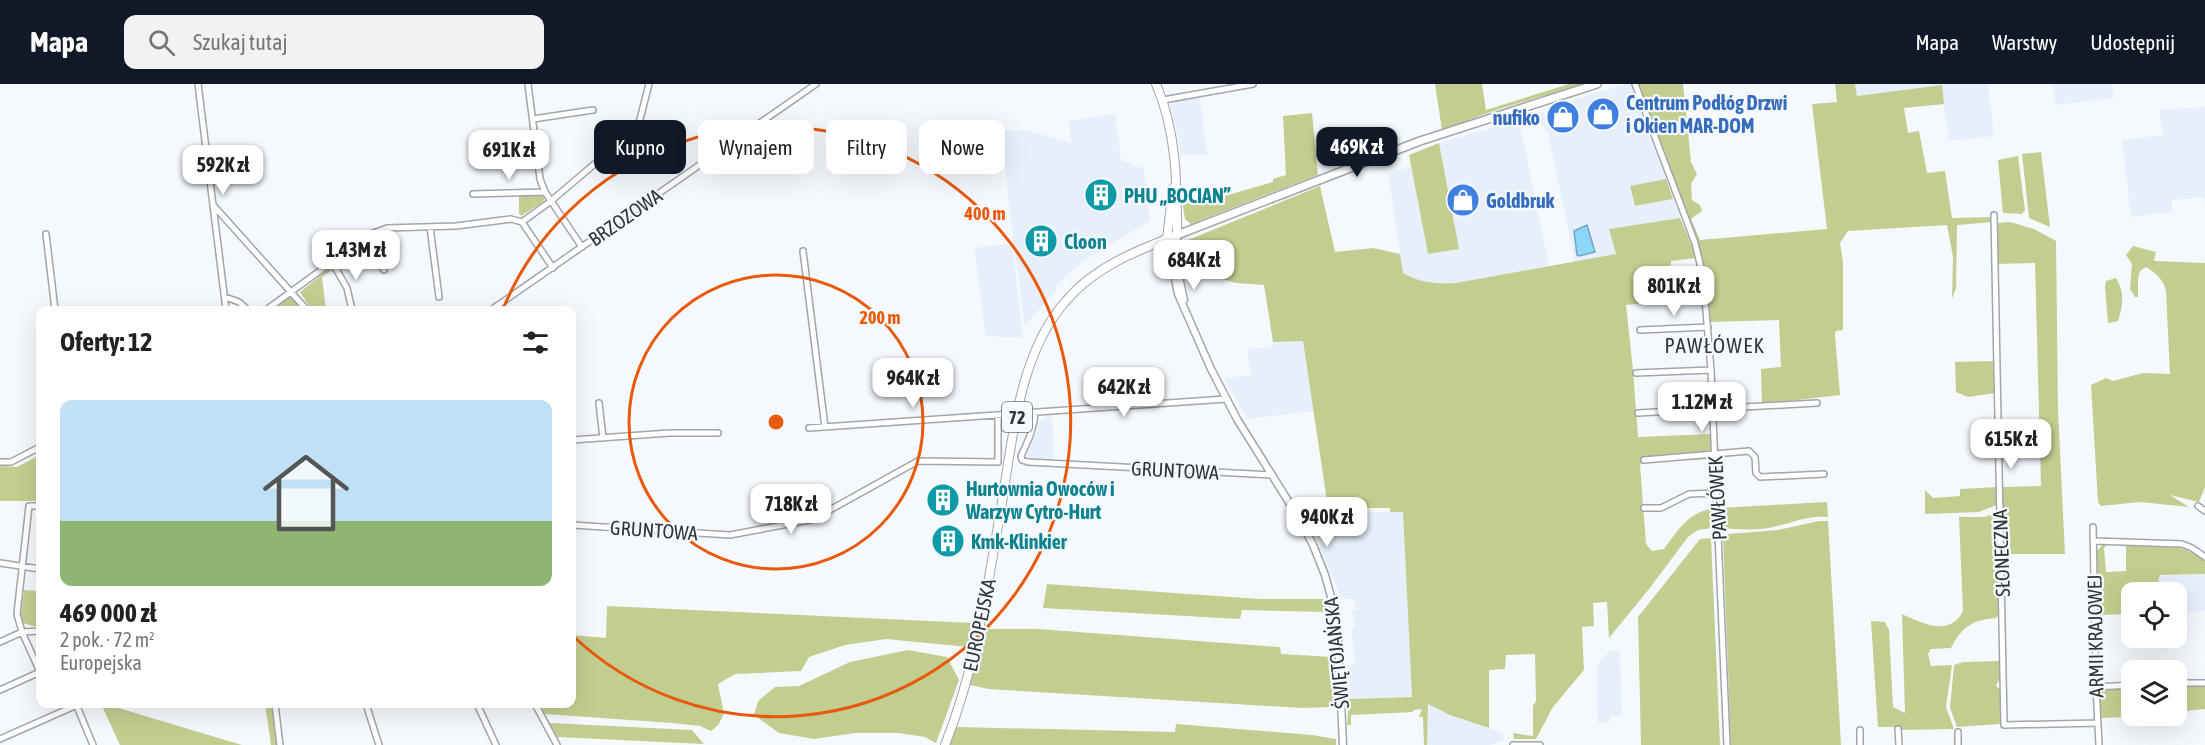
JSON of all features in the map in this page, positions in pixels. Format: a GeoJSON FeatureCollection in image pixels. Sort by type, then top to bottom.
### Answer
{"type":"FeatureCollection","features":[{"type":"Feature","properties":{"kind":"main road","name":"ŚWIĘTOJAŃSKA"},"geometry":{"type":"LineString","coordinates":[[1156,84],[1163,100],[1172,135],[1177,235]]}},
{"type":"Feature","properties":{"kind":"main road","name":"EUROPEJSKA"},"geometry":{"type":"LineString","coordinates":[[945,745],[966,687],[977,642],[1024,384],[1033,353],[1042,334],[1064,302],[1104,268],[1167,239],[1420,141],[1597,84]]}},
{"type":"Feature","properties":{"kind":"main road","name":"ŚWIĘTOJAŃSKA"},"geometry":{"type":"LineString","coordinates":[[1167,239],[1175,180]]}},
{"type":"Feature","properties":{"kind":"street"},"geometry":{"type":"LineString","coordinates":[[198,84],[226,306]]}},
{"type":"Feature","properties":{"kind":"street"},"geometry":{"type":"LineString","coordinates":[[473,194],[545,192],[540,179],[528,84]]}},
{"type":"Feature","properties":{"kind":"street"},"geometry":{"type":"LineString","coordinates":[[522,222],[551,201],[638,127],[650,84]]}},
{"type":"Feature","properties":{"kind":"street","name":"BRZOZOWA"},"geometry":{"type":"LineString","coordinates":[[497,306],[816,84]]}},
{"type":"Feature","properties":{"kind":"street"},"geometry":{"type":"LineString","coordinates":[[1163,100],[1253,84]]}},
{"type":"Feature","properties":{"kind":"street","name":"PAWŁÓWEK"},"geometry":{"type":"LineString","coordinates":[[1635,84],[1698,253],[1704,287],[1713,409],[1727,745]]}},
{"type":"Feature","properties":{"kind":"street"},"geometry":{"type":"LineString","coordinates":[[533,119],[593,110]]}},
{"type":"Feature","properties":{"kind":"street"},"geometry":{"type":"LineString","coordinates":[[514,150],[537,149]]}},
{"type":"Feature","properties":{"kind":"street","name":"BRZOZOWA"},"geometry":{"type":"LineString","coordinates":[[545,192],[582,247]]}},
{"type":"Feature","properties":{"kind":"street"},"geometry":{"type":"LineString","coordinates":[[213,205],[304,306]]}},
{"type":"Feature","properties":{"kind":"street","name":"SŁONECZNA"},"geometry":{"type":"LineString","coordinates":[[1994,215],[2004,725],[2098,723]]}},
{"type":"Feature","properties":{"kind":"street"},"geometry":{"type":"LineString","coordinates":[[272,306],[361,241],[383,228],[430,227],[511,219],[522,222],[553,268]]}},
{"type":"Feature","properties":{"kind":"street"},"geometry":{"type":"LineString","coordinates":[[430,227],[439,297]]}},
{"type":"Feature","properties":{"kind":"street"},"geometry":{"type":"LineString","coordinates":[[46,234],[55,306]]}},
{"type":"Feature","properties":{"kind":"street","name":"ŚWIĘTOJAŃSKA"},"geometry":{"type":"LineString","coordinates":[[1177,235],[1179,277],[1186,309]]}},
{"type":"Feature","properties":{"kind":"street","name":"ŚWIĘTOJAŃSKA"},"geometry":{"type":"LineString","coordinates":[[1167,239],[1174,278],[1211,369],[1226,399],[1309,536],[1323,569],[1338,638],[1343,745]]}},
{"type":"Feature","properties":{"kind":"street"},"geometry":{"type":"LineString","coordinates":[[361,241],[384,270]]}},
{"type":"Feature","properties":{"kind":"street"},"geometry":{"type":"LineString","coordinates":[[803,251],[825,427]]}},
{"type":"Feature","properties":{"kind":"street"},"geometry":{"type":"LineString","coordinates":[[332,262],[347,288],[351,306]]}},
{"type":"Feature","properties":{"kind":"street"},"geometry":{"type":"LineString","coordinates":[[225,297],[244,306]]}},
{"type":"Feature","properties":{"kind":"street"},"geometry":{"type":"LineString","coordinates":[[1640,330],[1708,327]]}},
{"type":"Feature","properties":{"kind":"street"},"geometry":{"type":"LineString","coordinates":[[1636,374],[1711,370]]}},
{"type":"Feature","properties":{"kind":"street"},"geometry":{"type":"LineString","coordinates":[[809,428],[1226,399]]}},
{"type":"Feature","properties":{"kind":"street"},"geometry":{"type":"LineString","coordinates":[[599,403],[603,438]]}},
{"type":"Feature","properties":{"kind":"street"},"geometry":{"type":"LineString","coordinates":[[1638,413],[1817,403]]}},
{"type":"Feature","properties":{"kind":"street","name":"GRUNTOWA"},"geometry":{"type":"LineString","coordinates":[[1035,413],[1033,427],[1021,456],[1024,461],[1272,475]]}},
{"type":"Feature","properties":{"kind":"street","name":"GRUNTOWA"},"geometry":{"type":"LineString","coordinates":[[576,525],[730,535],[810,520],[918,461],[998,462],[998,415]]}},
{"type":"Feature","properties":{"kind":"street"},"geometry":{"type":"LineString","coordinates":[[576,440],[669,433],[718,433]]}},
{"type":"Feature","properties":{"kind":"street"},"geometry":{"type":"LineString","coordinates":[[0,462],[11,462],[36,449]]}},
{"type":"Feature","properties":{"kind":"street"},"geometry":{"type":"LineString","coordinates":[[1644,460],[1749,451],[1755,457],[1756,473],[1760,477],[1824,474]]}},
{"type":"Feature","properties":{"kind":"street"},"geometry":{"type":"LineString","coordinates":[[1644,508],[1661,508],[1689,494],[1717,492]]}},
{"type":"Feature","properties":{"kind":"street"},"geometry":{"type":"LineString","coordinates":[[36,506],[29,506],[17,614],[22,632],[36,663]]}},
{"type":"Feature","properties":{"kind":"street"},"geometry":{"type":"LineString","coordinates":[[2198,506],[2205,511]]}},
{"type":"Feature","properties":{"kind":"street","name":"ARMII KRAJOWEJ"},"geometry":{"type":"LineString","coordinates":[[2093,527],[2099,745]]}},
{"type":"Feature","properties":{"kind":"street"},"geometry":{"type":"LineString","coordinates":[[2094,541],[2182,544],[2205,557]]}},
{"type":"Feature","properties":{"kind":"street"},"geometry":{"type":"LineString","coordinates":[[0,563],[36,569]]}},
{"type":"Feature","properties":{"kind":"street"},"geometry":{"type":"LineString","coordinates":[[0,642],[22,632],[36,631]]}},
{"type":"Feature","properties":{"kind":"street"},"geometry":{"type":"LineString","coordinates":[[0,690],[36,674]]}},
{"type":"Feature","properties":{"kind":"street"},"geometry":{"type":"LineString","coordinates":[[2187,683],[2205,683]]}},
{"type":"Feature","properties":{"kind":"street"},"geometry":{"type":"LineString","coordinates":[[2096,687],[2121,686]]}},
{"type":"Feature","properties":{"kind":"street"},"geometry":{"type":"LineString","coordinates":[[0,739],[68,708]]}},
{"type":"Feature","properties":{"kind":"street"},"geometry":{"type":"LineString","coordinates":[[79,708],[93,745]]}},
{"type":"Feature","properties":{"kind":"street"},"geometry":{"type":"LineString","coordinates":[[275,708],[280,745]]}},
{"type":"Feature","properties":{"kind":"street"},"geometry":{"type":"LineString","coordinates":[[367,708],[379,745]]}},
{"type":"Feature","properties":{"kind":"street"},"geometry":{"type":"LineString","coordinates":[[479,708],[496,745]]}},
{"type":"Feature","properties":{"kind":"street"},"geometry":{"type":"LineString","coordinates":[[537,708],[557,745]]}},
{"type":"Feature","properties":{"kind":"street"},"geometry":{"type":"LineString","coordinates":[[1898,729],[1899,745]]}},
{"type":"Feature","properties":{"kind":"street"},"geometry":{"type":"LineString","coordinates":[[1860,730],[1860,745]]}},
{"type":"Feature","properties":{"kind":"street"},"geometry":{"type":"LineString","coordinates":[[1958,732],[1958,745]]}},
{"type":"Feature","properties":{"kind":"street"},"geometry":{"type":"LineString","coordinates":[[1513,745],[1540,745]]}},
{"type":"Feature","properties":{"kind":"shaded area"},"geometry":{"type":"Polygon","coordinates":[[[1630,84],[1666,179],[1630,186],[1635,206],[1673,199],[1680,218],[1610,229],[1616,254],[1575,262],[1548,132],[1540,124],[1538,112],[1543,111],[1545,116],[1555,112],[1553,106],[1630,84]]]}},
{"type":"Feature","properties":{"kind":"shaded area"},"geometry":{"type":"Polygon","coordinates":[[[1855,84],[1988,84],[1994,136],[1949,141],[1941,85],[1857,96],[1855,84]]]}},
{"type":"Feature","properties":{"kind":"shaded area"},"geometry":{"type":"Polygon","coordinates":[[[2053,84],[2112,84],[2114,98],[2056,105],[2053,84]]]}},
{"type":"Feature","properties":{"kind":"shaded area"},"geometry":{"type":"Polygon","coordinates":[[[1200,96],[1207,155],[1180,155],[1170,101],[1200,96]]]}},
{"type":"Feature","properties":{"kind":"shaded area"},"geometry":{"type":"Polygon","coordinates":[[[2205,107],[2205,210],[2204,197],[2172,200],[2172,212],[2131,217],[2122,140],[2163,135],[2159,110],[2205,107]]]}},
{"type":"Feature","properties":{"kind":"shaded area"},"geometry":{"type":"Polygon","coordinates":[[[1115,114],[1121,160],[1144,169],[1150,221],[1088,258],[1071,271],[1056,286],[1056,290],[1025,326],[1010,215],[1005,162],[1005,131],[1025,130],[1071,143],[1069,121],[1115,114]]]}},
{"type":"Feature","properties":{"kind":"shaded area"},"geometry":{"type":"Polygon","coordinates":[[[1519,120],[1549,266],[1456,283],[1434,284],[1413,279],[1403,273],[1388,173],[1411,167],[1428,254],[1458,249],[1439,143],[1519,120]]]}},
{"type":"Feature","properties":{"kind":"shaded area"},"geometry":{"type":"Polygon","coordinates":[[[1012,243],[1023,338],[986,336],[974,248],[1012,243]]]}},
{"type":"Feature","properties":{"kind":"shaded area"},"geometry":{"type":"Polygon","coordinates":[[[1303,340],[1314,411],[1247,419],[1224,378],[1251,375],[1247,349],[1273,347],[1273,342],[1303,340]]]}},
{"type":"Feature","properties":{"kind":"shaded area"},"geometry":{"type":"Polygon","coordinates":[[[1052,413],[1054,461],[1031,458],[1027,455],[1041,420],[1052,413]]]}},
{"type":"Feature","properties":{"kind":"shaded area"},"geometry":{"type":"Polygon","coordinates":[[[1403,512],[1412,697],[1349,699],[1347,667],[1355,664],[1351,629],[1355,627],[1352,611],[1357,609],[1353,598],[1346,599],[1340,595],[1308,520],[1329,513],[1403,512]]]}},
{"type":"Feature","properties":{"kind":"shaded area"},"geometry":{"type":"Polygon","coordinates":[[[2205,574],[2205,611],[2187,612],[2187,582],[2144,582],[2144,576],[2205,574]]]}},
{"type":"Feature","properties":{"kind":"shaded area"},"geometry":{"type":"Polygon","coordinates":[[[1620,650],[1622,715],[1611,715],[1610,722],[1598,723],[1597,666],[1609,651],[1620,650]]]}},
{"type":"Feature","properties":{"kind":"shaded area"},"geometry":{"type":"Polygon","coordinates":[[[1428,704],[1450,715],[1503,733],[1503,740],[1490,745],[1427,745],[1428,704]]]}},
{"type":"Feature","properties":{"kind":"green space"},"geometry":{"type":"Polygon","coordinates":[[[1435,84],[1482,84],[1486,110],[1569,84],[1583,84],[1496,110],[1442,130],[1435,84]]]}},
{"type":"Feature","properties":{"kind":"green space"},"geometry":{"type":"Polygon","coordinates":[[[1637,84],[1683,84],[1691,162],[1697,174],[1691,184],[1692,200],[1700,205],[1702,211],[1691,219],[1700,240],[1827,229],[1812,104],[1837,102],[1835,84],[1855,84],[1857,96],[1942,85],[1944,104],[1904,108],[1908,133],[1919,131],[1927,173],[1945,171],[1952,218],[1992,217],[1993,222],[1957,225],[1956,288],[1952,299],[1953,257],[1947,225],[1848,231],[1840,243],[1843,262],[1843,330],[1836,331],[1835,335],[1840,395],[1762,404],[1761,369],[1781,367],[1779,320],[1710,322],[1704,269],[1637,84]]]}},
{"type":"Feature","properties":{"kind":"green space"},"geometry":{"type":"Polygon","coordinates":[[[1312,113],[1318,175],[1191,224],[1185,219],[1182,200],[1221,197],[1273,182],[1273,179],[1286,175],[1283,116],[1312,113]]]}},
{"type":"Feature","properties":{"kind":"green space"},"geometry":{"type":"Polygon","coordinates":[[[1439,143],[1459,249],[1428,254],[1409,155],[1439,143]]]}},
{"type":"Feature","properties":{"kind":"green space"},"geometry":{"type":"Polygon","coordinates":[[[2041,152],[2050,227],[2029,218],[2022,154],[2041,152]]]}},
{"type":"Feature","properties":{"kind":"green space"},"geometry":{"type":"Polygon","coordinates":[[[2018,156],[2025,210],[2022,214],[2003,213],[1998,160],[2018,156]]]}},
{"type":"Feature","properties":{"kind":"green space"},"geometry":{"type":"Polygon","coordinates":[[[1666,179],[1673,199],[1635,206],[1630,186],[1666,179]]]}},
{"type":"Feature","properties":{"kind":"green space"},"geometry":{"type":"Polygon","coordinates":[[[1320,186],[1335,252],[1373,248],[1400,254],[1403,273],[1428,282],[1456,283],[1616,254],[1609,229],[1680,218],[1697,258],[1671,261],[1671,265],[1638,272],[1638,304],[1626,305],[1638,437],[1711,434],[1712,459],[1644,462],[1640,465],[1646,544],[1652,551],[1664,549],[1685,522],[1699,513],[1716,508],[1716,525],[1712,528],[1698,530],[1688,537],[1609,638],[1607,602],[1593,603],[1594,626],[1582,627],[1584,670],[1553,707],[1536,739],[1514,739],[1513,733],[1533,736],[1533,706],[1536,701],[1535,654],[1506,655],[1505,669],[1489,670],[1489,728],[1450,715],[1428,704],[1427,745],[1424,745],[1423,717],[1419,717],[1422,709],[1413,710],[1413,712],[1351,715],[1351,725],[1347,725],[1350,710],[1349,699],[1412,697],[1403,512],[1390,512],[1390,508],[1328,508],[1303,341],[1273,342],[1264,285],[1236,283],[1184,267],[1188,240],[1320,186]]]}},
{"type":"Feature","properties":{"kind":"green space"},"geometry":{"type":"Polygon","coordinates":[[[519,195],[544,195],[545,198],[543,202],[521,216],[519,195]]]}},
{"type":"Feature","properties":{"kind":"green space"},"geometry":{"type":"Polygon","coordinates":[[[2010,222],[2034,229],[2056,241],[2058,410],[2065,554],[2004,554],[2001,487],[2041,486],[2035,263],[1997,264],[1996,223],[2010,222]]]}},
{"type":"Feature","properties":{"kind":"green space"},"geometry":{"type":"Polygon","coordinates":[[[2133,246],[2156,252],[2154,261],[2205,263],[2205,487],[2199,502],[2170,495],[2189,507],[2140,502],[2101,506],[2098,502],[2091,385],[2106,378],[2113,381],[2143,373],[2170,374],[2166,291],[2159,277],[2146,267],[2140,271],[2138,297],[2135,297],[2130,289],[2132,264],[2126,255],[2133,246]]]}},
{"type":"Feature","properties":{"kind":"green space"},"geometry":{"type":"Polygon","coordinates":[[[329,269],[333,270],[322,277],[326,306],[309,306],[300,292],[329,269]]]}},
{"type":"Feature","properties":{"kind":"green space"},"geometry":{"type":"Polygon","coordinates":[[[2116,278],[2122,294],[2121,310],[2118,321],[2108,323],[2106,281],[2116,278]]]}},
{"type":"Feature","properties":{"kind":"green space"},"geometry":{"type":"Polygon","coordinates":[[[286,297],[293,298],[301,306],[274,306],[286,297]]]}},
{"type":"Feature","properties":{"kind":"green space"},"geometry":{"type":"Polygon","coordinates":[[[1995,361],[1995,393],[1968,397],[1956,392],[1955,362],[1995,361]]]}},
{"type":"Feature","properties":{"kind":"green space"},"geometry":{"type":"Polygon","coordinates":[[[36,457],[36,501],[0,501],[0,466],[17,467],[36,457]]]}},
{"type":"Feature","properties":{"kind":"green space"},"geometry":{"type":"Polygon","coordinates":[[[1998,487],[1999,504],[1979,512],[1925,514],[1925,490],[1933,498],[1960,496],[1960,489],[1998,487]]]}},
{"type":"Feature","properties":{"kind":"green space"},"geometry":{"type":"Polygon","coordinates":[[[1827,502],[1828,517],[1806,518],[1760,529],[1721,528],[1720,526],[1719,508],[1827,502]]]}},
{"type":"Feature","properties":{"kind":"green space"},"geometry":{"type":"Polygon","coordinates":[[[1998,513],[2001,610],[1996,618],[1969,626],[1959,635],[1951,648],[1931,649],[1928,654],[1931,666],[1952,665],[1946,707],[1954,729],[1902,730],[1897,727],[1878,727],[1871,621],[1885,622],[1889,630],[1893,707],[1905,713],[1902,614],[1936,626],[1951,624],[1958,619],[1963,611],[1959,517],[1984,517],[1998,513]]]}},
{"type":"Feature","properties":{"kind":"green space"},"geometry":{"type":"Polygon","coordinates":[[[1828,521],[1841,745],[1731,745],[1723,538],[1728,534],[1778,530],[1828,521]]]}},
{"type":"Feature","properties":{"kind":"green space"},"geometry":{"type":"Polygon","coordinates":[[[1711,538],[1720,745],[1641,745],[1638,617],[1700,539],[1711,538]]]}},
{"type":"Feature","properties":{"kind":"green space"},"geometry":{"type":"Polygon","coordinates":[[[2107,544],[2104,548],[2106,572],[2126,571],[2126,544],[2148,544],[2176,547],[2195,554],[2205,560],[2205,574],[2160,575],[2158,582],[2121,582],[2121,614],[2098,615],[2097,551],[2102,545],[2107,544]]]}},
{"type":"Feature","properties":{"kind":"green space"},"geometry":{"type":"Polygon","coordinates":[[[1047,584],[1259,599],[1323,599],[1326,612],[1242,610],[1240,619],[1043,608],[1047,584]]]}},
{"type":"Feature","properties":{"kind":"green space"},"geometry":{"type":"Polygon","coordinates":[[[24,590],[36,591],[36,627],[23,623],[21,615],[24,590]]]}},
{"type":"Feature","properties":{"kind":"green space"},"geometry":{"type":"Polygon","coordinates":[[[607,606],[973,623],[968,647],[886,639],[845,645],[809,657],[801,671],[735,674],[718,684],[724,714],[718,725],[711,731],[700,726],[672,723],[545,714],[541,708],[576,708],[576,635],[606,638],[607,606]]]}},
{"type":"Feature","properties":{"kind":"green space"},"geometry":{"type":"Polygon","coordinates":[[[983,629],[1038,629],[1280,647],[1281,654],[1333,657],[1334,707],[1302,708],[989,689],[970,685],[983,629]]]}},
{"type":"Feature","properties":{"kind":"green space"},"geometry":{"type":"Polygon","coordinates":[[[908,650],[947,657],[959,680],[936,743],[925,737],[898,733],[855,733],[814,739],[779,733],[754,715],[758,701],[775,687],[799,686],[850,662],[908,650]]]}},
{"type":"Feature","properties":{"kind":"green space"},"geometry":{"type":"Polygon","coordinates":[[[1999,661],[1999,680],[1996,686],[2000,689],[2003,720],[2000,724],[1957,727],[1950,708],[1954,665],[1963,662],[1999,661]]]}},
{"type":"Feature","properties":{"kind":"green space"},"geometry":{"type":"Polygon","coordinates":[[[2205,684],[2205,709],[2187,711],[2187,685],[2205,684]]]}},
{"type":"Feature","properties":{"kind":"green space"},"geometry":{"type":"Polygon","coordinates":[[[2121,687],[2121,717],[2100,718],[2099,691],[2104,688],[2121,687]]]}},
{"type":"Feature","properties":{"kind":"green space"},"geometry":{"type":"Polygon","coordinates":[[[103,708],[118,708],[242,745],[120,745],[103,708]]]}},
{"type":"Feature","properties":{"kind":"green space"},"geometry":{"type":"Polygon","coordinates":[[[266,708],[274,708],[279,745],[271,745],[266,708]]]}},
{"type":"Feature","properties":{"kind":"green space"},"geometry":{"type":"Polygon","coordinates":[[[550,723],[692,730],[704,744],[557,737],[550,723]]]}},
{"type":"Feature","properties":{"kind":"green space"},"geometry":{"type":"Polygon","coordinates":[[[1176,724],[1312,735],[1336,739],[1336,745],[949,745],[957,727],[1175,732],[1176,724]]]}},
{"type":"Feature","properties":{"kind":"water"},"geometry":{"type":"Polygon","coordinates":[[[1587,225],[1595,252],[1579,256],[1574,231],[1587,225]]]}},
{"type":"Feature","properties":{"kind":"place","name":"Centrum Podłóg Drzwi i Okien MAR-DOM"},"geometry":{"type":"Point","coordinates":[1603,114]}},
{"type":"Feature","properties":{"kind":"place","name":"nufiko"},"geometry":{"type":"Point","coordinates":[1563,117]}},
{"type":"Feature","properties":{"kind":"place","name":"PHU „BOCIAN”"},"geometry":{"type":"Point","coordinates":[1101,195]}},
{"type":"Feature","properties":{"kind":"place","name":"Goldbruk"},"geometry":{"type":"Point","coordinates":[1463,200]}},
{"type":"Feature","properties":{"kind":"place","name":"Cloon"},"geometry":{"type":"Point","coordinates":[1041,241]}},
{"type":"Feature","properties":{"kind":"place","name":"Hurtownia Owoców i Warzyw Cytro-Hurt"},"geometry":{"type":"Point","coordinates":[943,500]}},
{"type":"Feature","properties":{"kind":"place","name":"Kmk-Klinkier"},"geometry":{"type":"Point","coordinates":[948,541]}},
{"type":"Feature","properties":{"kind":"district","name":"PAWŁÓWEK"},"geometry":{"type":"Point","coordinates":[1715,345]}}]}
